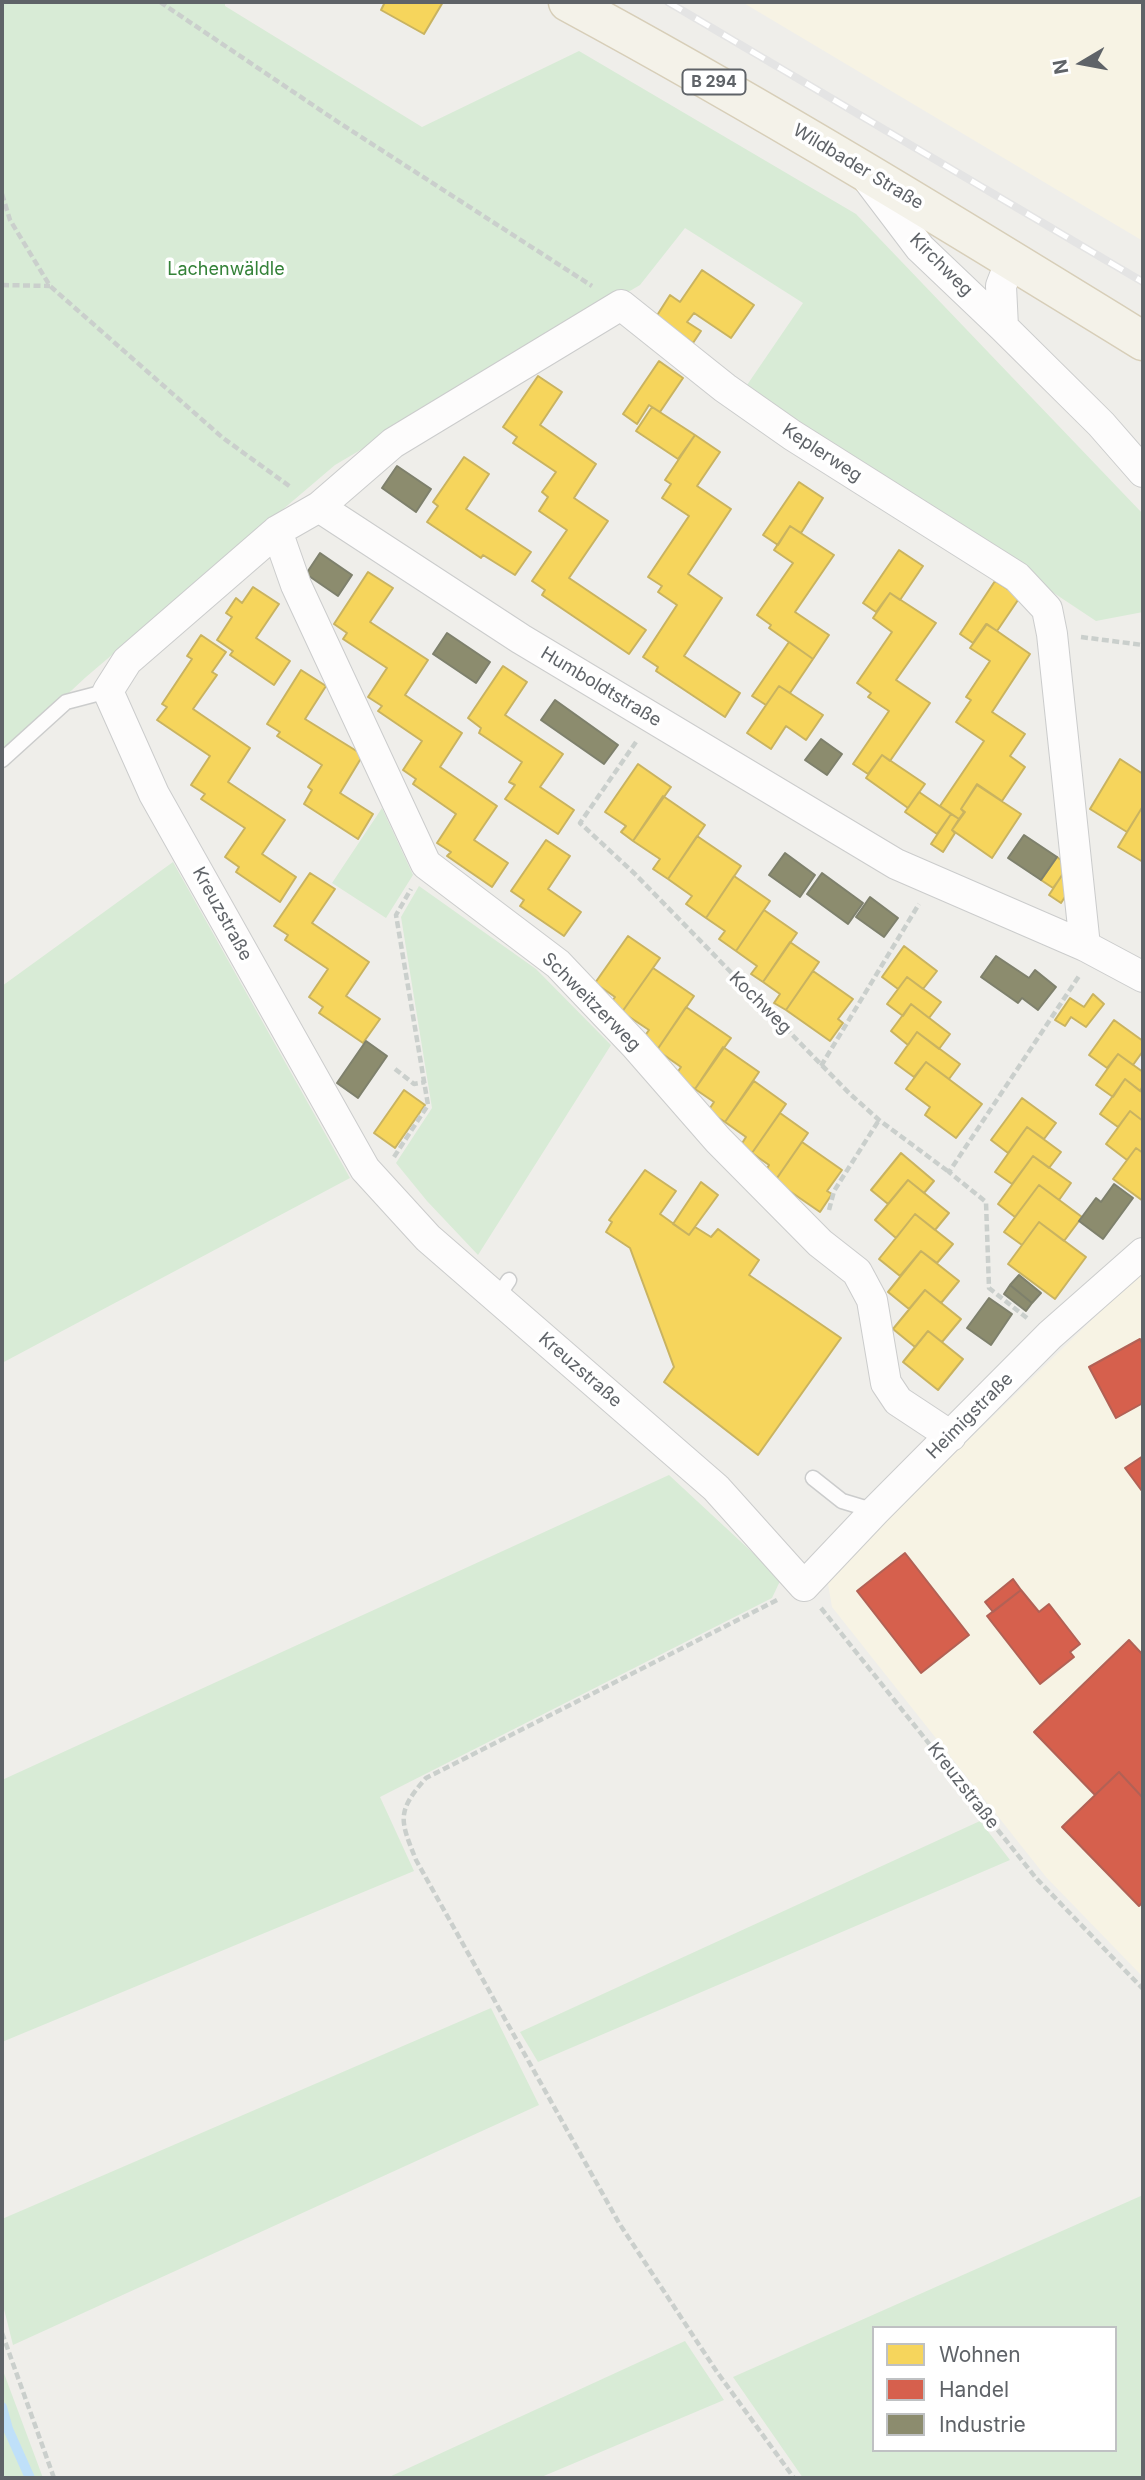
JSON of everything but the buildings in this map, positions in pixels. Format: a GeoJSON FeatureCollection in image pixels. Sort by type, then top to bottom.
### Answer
{"type":"FeatureCollection","features":[{"type":"Feature","properties":{"kind":"main road","name":"Wildbader Straße"},"geometry":{"type":"LineString","coordinates":[[568,2],[690,68],[859,166],[1143,341]]}},
{"type":"Feature","properties":{"kind":"street","name":"Kirchweg"},"geometry":{"type":"LineString","coordinates":[[859,166],[920,248],[1101,424],[1143,472]]}},
{"type":"Feature","properties":{"kind":"street","name":"Kirchweg"},"geometry":{"type":"LineString","coordinates":[[1003,327],[1001,286],[1010,260]]}},
{"type":"Feature","properties":{"kind":"street"},"geometry":{"type":"LineString","coordinates":[[108,691],[127,661],[277,531],[319,507],[393,443],[621,305]]}},
{"type":"Feature","properties":{"kind":"street","name":"Keplerweg"},"geometry":{"type":"LineString","coordinates":[[621,305],[725,388],[792,435],[1017,577],[1048,609],[1090,949]]}},
{"type":"Feature","properties":{"kind":"street","name":"Humboldtstraße"},"geometry":{"type":"LineString","coordinates":[[319,507],[521,639],[896,864],[1090,949],[1143,976]]}},
{"type":"Feature","properties":{"kind":"street","name":"Schweitzerweg"},"geometry":{"type":"LineString","coordinates":[[277,531],[296,585],[426,864],[558,964],[635,1045],[718,1140],[820,1243],[857,1272],[872,1300],[886,1383],[898,1401],[951,1436]]}},
{"type":"Feature","properties":{"kind":"street","name":"Kreuzstraße"},"geometry":{"type":"LineString","coordinates":[[108,691],[154,794],[365,1170],[428,1238],[503,1289],[716,1488],[804,1586]]}},
{"type":"Feature","properties":{"kind":"street","name":"Heimigstraße"},"geometry":{"type":"LineString","coordinates":[[804,1586],[1050,1335],[1143,1253]]}},
{"type":"Feature","properties":{"kind":"lane"},"geometry":{"type":"LineString","coordinates":[[2,760],[66,702],[108,691]]}},
{"type":"Feature","properties":{"kind":"lane"},"geometry":{"type":"LineString","coordinates":[[813,1478],[842,1501],[875,1511]]}},
{"type":"Feature","properties":{"kind":"path"},"geometry":{"type":"LineString","coordinates":[[160,2],[338,122],[621,305]]}},
{"type":"Feature","properties":{"kind":"path"},"geometry":{"type":"LineString","coordinates":[[2,194],[10,220],[50,286],[223,438],[319,507]]}},
{"type":"Feature","properties":{"kind":"path"},"geometry":{"type":"LineString","coordinates":[[2,285],[50,286]]}},
{"type":"Feature","properties":{"kind":"path"},"geometry":{"type":"LineString","coordinates":[[1052,634],[1143,645]]}},
{"type":"Feature","properties":{"kind":"path","name":"Kochweg"},"geometry":{"type":"LineString","coordinates":[[653,717],[580,823],[635,874],[821,1066],[880,1120],[986,1202],[989,1287],[1050,1335]]}},
{"type":"Feature","properties":{"kind":"path"},"geometry":{"type":"LineString","coordinates":[[377,1182],[428,1105],[396,915],[426,864]]}},
{"type":"Feature","properties":{"kind":"path"},"geometry":{"type":"LineString","coordinates":[[821,1066],[934,880]]}},
{"type":"Feature","properties":{"kind":"path"},"geometry":{"type":"LineString","coordinates":[[949,1172],[1090,949]]}},
{"type":"Feature","properties":{"kind":"path"},"geometry":{"type":"LineString","coordinates":[[395,1069],[414,1084],[425,1082]]}},
{"type":"Feature","properties":{"kind":"path"},"geometry":{"type":"LineString","coordinates":[[834,1191],[880,1120]]}},
{"type":"Feature","properties":{"kind":"path"},"geometry":{"type":"LineString","coordinates":[[794,2478],[717,2372],[619,2223],[416,1860],[402,1824],[408,1797],[426,1778],[804,1586]]}},
{"type":"Feature","properties":{"kind":"path","name":"Kreuzstraße"},"geometry":{"type":"LineString","coordinates":[[804,1586],[1036,1878],[1143,1989]]}},
{"type":"Feature","properties":{"kind":"path"},"geometry":{"type":"LineString","coordinates":[[2,2333],[54,2478]]}},
{"type":"Feature","properties":{"kind":"shaded area"},"geometry":{"type":"Polygon","coordinates":[[[742,2],[1143,2],[1143,241],[1106,219],[742,2]]]}},
{"type":"Feature","properties":{"kind":"shaded area"},"geometry":{"type":"Polygon","coordinates":[[[1143,1270],[1143,1977],[1046,1877],[832,1607],[827,1578],[1143,1270]]]}},
{"type":"Feature","properties":{"kind":"green space","name":"Lachenwäldle"},"geometry":{"type":"Polygon","coordinates":[[[2,2],[225,2],[225,6],[422,127],[579,51],[856,214],[1143,514],[1143,612],[1096,621],[745,388],[803,303],[685,228],[640,285],[335,465],[86,677],[2,755],[2,2]]]}},
{"type":"Feature","properties":{"kind":"green space"},"geometry":{"type":"Polygon","coordinates":[[[382,808],[413,875],[386,918],[332,883],[382,808]]]}},
{"type":"Feature","properties":{"kind":"green space"},"geometry":{"type":"Polygon","coordinates":[[[173,862],[350,1178],[2,1363],[2,986],[173,862]]]}},
{"type":"Feature","properties":{"kind":"green space"},"geometry":{"type":"Polygon","coordinates":[[[419,886],[536,969],[611,1045],[478,1255],[427,1201],[396,1163],[432,1108],[401,917],[419,886]]]}},
{"type":"Feature","properties":{"kind":"green space"},"geometry":{"type":"Polygon","coordinates":[[[669,1475],[781,1579],[772,1598],[380,1797],[414,1871],[2,2042],[2,1780],[669,1475]]]}},
{"type":"Feature","properties":{"kind":"green space"},"geometry":{"type":"Polygon","coordinates":[[[980,1821],[1010,1860],[538,2062],[520,2032],[980,1821]]]}},
{"type":"Feature","properties":{"kind":"green space"},"geometry":{"type":"Polygon","coordinates":[[[491,2008],[539,2105],[13,2345],[2,2301],[2,2219],[491,2008]]]}},
{"type":"Feature","properties":{"kind":"green space"},"geometry":{"type":"Polygon","coordinates":[[[1143,2195],[1143,2478],[803,2478],[733,2377],[1143,2195]]]}},
{"type":"Feature","properties":{"kind":"green space"},"geometry":{"type":"Polygon","coordinates":[[[685,2341],[724,2400],[539,2478],[387,2478],[685,2341]]]}},
{"type":"Feature","properties":{"kind":"green space"},"geometry":{"type":"Polygon","coordinates":[[[2,2368],[43,2478],[2,2478],[2,2368]]]}},
{"type":"Feature","properties":{"kind":"waterway"},"geometry":{"type":"LineString","coordinates":[[2,2407],[8,2429],[30,2478]]}},
{"type":"Feature","properties":{"kind":"railway"},"geometry":{"type":"LineString","coordinates":[[668,2],[1143,282]]}}]}
